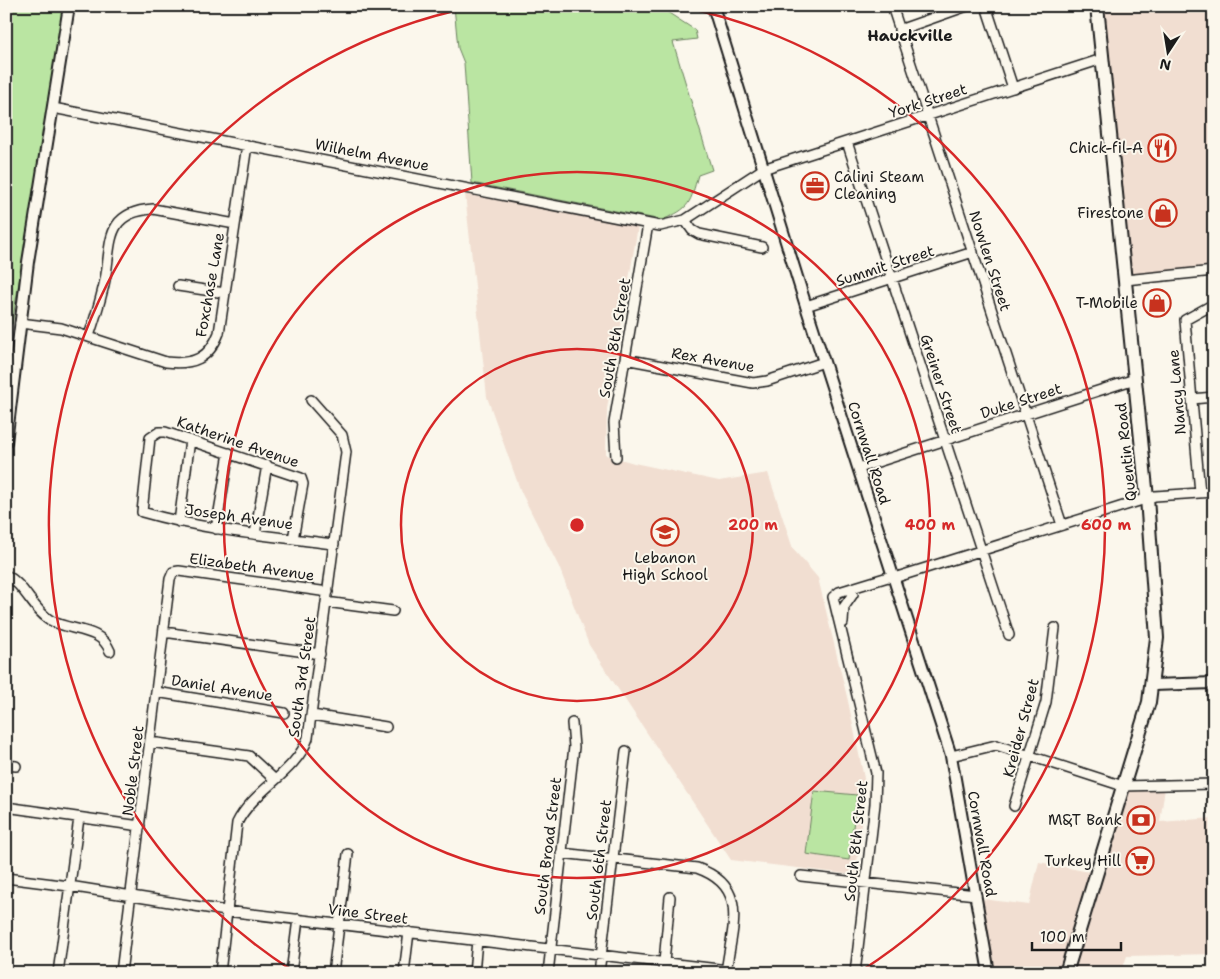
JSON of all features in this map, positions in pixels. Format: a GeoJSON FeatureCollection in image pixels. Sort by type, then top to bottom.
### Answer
{"type":"FeatureCollection","features":[{"type":"Feature","properties":{"kind":"highway","name":"Quentin Road"},"geometry":{"type":"LineString","coordinates":[[1066,973],[1152,685],[1157,629],[1147,498],[1097,6]]}},
{"type":"Feature","properties":{"kind":"main road"},"geometry":{"type":"LineString","coordinates":[[6,442],[20,323],[69,6]]}},
{"type":"Feature","properties":{"kind":"main road","name":"Cornwall Road"},"geometry":{"type":"LineString","coordinates":[[713,6],[806,306],[951,756],[989,973]]}},
{"type":"Feature","properties":{"kind":"main road"},"geometry":{"type":"LineString","coordinates":[[1152,685],[1214,683]]}},
{"type":"Feature","properties":{"kind":"street","name":"Nowlen Street"},"geometry":{"type":"LineString","coordinates":[[892,6],[1062,525]]}},
{"type":"Feature","properties":{"kind":"street"},"geometry":{"type":"LineString","coordinates":[[900,30],[967,6]]}},
{"type":"Feature","properties":{"kind":"street"},"geometry":{"type":"LineString","coordinates":[[986,6],[1013,88]]}},
{"type":"Feature","properties":{"kind":"street","name":"York Street"},"geometry":{"type":"LineString","coordinates":[[763,169],[1102,59]]}},
{"type":"Feature","properties":{"kind":"street","name":"Wilhelm Avenue"},"geometry":{"type":"LineString","coordinates":[[53,108],[648,224],[667,226],[685,220],[763,169]]}},
{"type":"Feature","properties":{"kind":"street","name":"Greiner Street"},"geometry":{"type":"LineString","coordinates":[[847,142],[1009,636]]}},
{"type":"Feature","properties":{"kind":"street","name":"Foxchase Lane"},"geometry":{"type":"LineString","coordinates":[[20,323],[61,328],[166,362],[182,364],[199,359],[214,347],[219,333],[246,145]]}},
{"type":"Feature","properties":{"kind":"street"},"geometry":{"type":"LineString","coordinates":[[89,336],[105,278],[109,240],[115,226],[126,216],[139,210],[152,209],[235,224]]}},
{"type":"Feature","properties":{"kind":"street"},"geometry":{"type":"LineString","coordinates":[[685,220],[692,230],[698,234],[762,247]]}},
{"type":"Feature","properties":{"kind":"street","name":"South 8th Street"},"geometry":{"type":"LineString","coordinates":[[616,457],[614,424],[648,224]]}},
{"type":"Feature","properties":{"kind":"street","name":"Summit Street"},"geometry":{"type":"LineString","coordinates":[[806,306],[972,252]]}},
{"type":"Feature","properties":{"kind":"street"},"geometry":{"type":"LineString","coordinates":[[1125,280],[1214,272]]}},
{"type":"Feature","properties":{"kind":"street"},"geometry":{"type":"LineString","coordinates":[[178,286],[225,293]]}},
{"type":"Feature","properties":{"kind":"street","name":"Nancy Lane"},"geometry":{"type":"LineString","coordinates":[[1200,493],[1186,320],[1214,304]]}},
{"type":"Feature","properties":{"kind":"street","name":"Rex Avenue"},"geometry":{"type":"LineString","coordinates":[[625,359],[753,383],[767,381],[824,362]]}},
{"type":"Feature","properties":{"kind":"street","name":"Duke Street"},"geometry":{"type":"LineString","coordinates":[[858,468],[1135,379]]}},
{"type":"Feature","properties":{"kind":"street"},"geometry":{"type":"LineString","coordinates":[[1192,399],[1214,397]]}},
{"type":"Feature","properties":{"kind":"street","name":"South 3rd Street"},"geometry":{"type":"LineString","coordinates":[[220,973],[236,823],[244,811],[305,746],[312,715],[346,446],[338,429],[311,400]]}},
{"type":"Feature","properties":{"kind":"street","name":"Katherine Avenue"},"geometry":{"type":"LineString","coordinates":[[142,512],[150,438],[159,432],[165,432],[268,465],[300,478],[302,484],[293,539]]}},
{"type":"Feature","properties":{"kind":"street"},"geometry":{"type":"LineString","coordinates":[[179,522],[190,440]]}},
{"type":"Feature","properties":{"kind":"street"},"geometry":{"type":"LineString","coordinates":[[216,529],[229,453]]}},
{"type":"Feature","properties":{"kind":"street"},"geometry":{"type":"LineString","coordinates":[[255,534],[268,465]]}},
{"type":"Feature","properties":{"kind":"street"},"geometry":{"type":"LineString","coordinates":[[833,597],[839,592],[888,577],[894,578],[1147,498],[1214,492]]}},
{"type":"Feature","properties":{"kind":"street","name":"Joseph Avenue"},"geometry":{"type":"LineString","coordinates":[[142,512],[216,529],[334,544]]}},
{"type":"Feature","properties":{"kind":"street","name":"Elizabeth Avenue"},"geometry":{"type":"LineString","coordinates":[[173,572],[179,571],[328,592]]}},
{"type":"Feature","properties":{"kind":"street","name":"Noble Street"},"geometry":{"type":"LineString","coordinates":[[121,973],[170,579],[173,572]]}},
{"type":"Feature","properties":{"kind":"street"},"geometry":{"type":"LineString","coordinates":[[6,575],[20,586],[48,619],[93,634],[105,641],[110,651]]}},
{"type":"Feature","properties":{"kind":"street"},"geometry":{"type":"LineString","coordinates":[[833,597],[841,598],[890,583],[894,578]]}},
{"type":"Feature","properties":{"kind":"street"},"geometry":{"type":"LineString","coordinates":[[842,633],[844,606],[853,594]]}},
{"type":"Feature","properties":{"kind":"street","name":"South 8th Street"},"geometry":{"type":"LineString","coordinates":[[833,597],[876,773],[875,804],[855,973]]}},
{"type":"Feature","properties":{"kind":"street"},"geometry":{"type":"LineString","coordinates":[[326,602],[393,611]]}},
{"type":"Feature","properties":{"kind":"street","name":"Kreider Street"},"geometry":{"type":"LineString","coordinates":[[1014,806],[1046,702],[1055,628]]}},
{"type":"Feature","properties":{"kind":"street"},"geometry":{"type":"LineString","coordinates":[[164,632],[320,654]]}},
{"type":"Feature","properties":{"kind":"street","name":"Daniel Avenue"},"geometry":{"type":"LineString","coordinates":[[156,692],[284,712]]}},
{"type":"Feature","properties":{"kind":"street"},"geometry":{"type":"LineString","coordinates":[[312,715],[386,726]]}},
{"type":"Feature","properties":{"kind":"street","name":"South Broad Street"},"geometry":{"type":"LineString","coordinates":[[548,973],[574,747],[572,723]]}},
{"type":"Feature","properties":{"kind":"street"},"geometry":{"type":"LineString","coordinates":[[150,742],[249,756],[275,780]]}},
{"type":"Feature","properties":{"kind":"street"},"geometry":{"type":"LineString","coordinates":[[951,756],[996,746],[1123,786],[1214,784]]}},
{"type":"Feature","properties":{"kind":"street","name":"South 6th Street"},"geometry":{"type":"LineString","coordinates":[[598,973],[626,751]]}},
{"type":"Feature","properties":{"kind":"street"},"geometry":{"type":"LineString","coordinates":[[6,765],[16,766]]}},
{"type":"Feature","properties":{"kind":"street"},"geometry":{"type":"LineString","coordinates":[[6,807],[140,826]]}},
{"type":"Feature","properties":{"kind":"street"},"geometry":{"type":"LineString","coordinates":[[58,973],[79,818]]}},
{"type":"Feature","properties":{"kind":"street"},"geometry":{"type":"LineString","coordinates":[[561,853],[697,868],[708,872],[721,882],[734,903],[727,971]]}},
{"type":"Feature","properties":{"kind":"street"},"geometry":{"type":"LineString","coordinates":[[333,973],[348,854]]}},
{"type":"Feature","properties":{"kind":"street"},"geometry":{"type":"LineString","coordinates":[[801,876],[976,895]]}},
{"type":"Feature","properties":{"kind":"street","name":"Vine Street"},"geometry":{"type":"LineString","coordinates":[[6,878],[226,911],[727,971]]}},
{"type":"Feature","properties":{"kind":"street"},"geometry":{"type":"LineString","coordinates":[[662,973],[670,897]]}},
{"type":"Feature","properties":{"kind":"street"},"geometry":{"type":"LineString","coordinates":[[291,973],[298,919]]}},
{"type":"Feature","properties":{"kind":"street"},"geometry":{"type":"LineString","coordinates":[[404,973],[409,932]]}},
{"type":"Feature","properties":{"kind":"street"},"geometry":{"type":"LineString","coordinates":[[474,973],[477,940]]}},
{"type":"Feature","properties":{"kind":"shaded area"},"geometry":{"type":"Polygon","coordinates":[[[1097,6],[1214,6],[1214,271],[1125,280],[1097,6]]]}},
{"type":"Feature","properties":{"kind":"shaded area","name":"Lebanon High School"},"geometry":{"type":"Polygon","coordinates":[[[465,194],[638,226],[607,409],[606,455],[634,463],[719,481],[768,473],[793,549],[818,578],[848,701],[865,783],[856,875],[731,860],[589,645],[559,567],[521,492],[487,397],[465,194]]]}},
{"type":"Feature","properties":{"kind":"shaded area"},"geometry":{"type":"Polygon","coordinates":[[[1165,788],[1160,822],[1214,818],[1214,954],[1127,956],[1121,973],[1070,973],[1129,789],[1165,788]]]}},
{"type":"Feature","properties":{"kind":"shaded area"},"geometry":{"type":"Polygon","coordinates":[[[1039,862],[1089,872],[1058,973],[995,973],[982,899],[1029,905],[1039,862]]]}},
{"type":"Feature","properties":{"kind":"green space"},"geometry":{"type":"Polygon","coordinates":[[[6,6],[65,6],[12,324],[6,323],[6,6]]]}},
{"type":"Feature","properties":{"kind":"green space"},"geometry":{"type":"Polygon","coordinates":[[[454,6],[658,6],[695,30],[697,39],[673,42],[712,170],[698,175],[688,204],[679,212],[662,220],[472,183],[464,63],[458,48],[454,6]]]}},
{"type":"Feature","properties":{"kind":"green space"},"geometry":{"type":"Polygon","coordinates":[[[814,791],[857,795],[849,860],[806,854],[814,791]]]}},
{"type":"Feature","properties":{"kind":"place","name":"Chick-fil-A"},"geometry":{"type":"Point","coordinates":[1162,148]}},
{"type":"Feature","properties":{"kind":"place","name":"Calini Steam Cleaning"},"geometry":{"type":"Point","coordinates":[815,186]}},
{"type":"Feature","properties":{"kind":"place","name":"Firestone"},"geometry":{"type":"Point","coordinates":[1163,213]}},
{"type":"Feature","properties":{"kind":"place","name":"T-Mobile"},"geometry":{"type":"Point","coordinates":[1157,303]}},
{"type":"Feature","properties":{"kind":"place","name":"Lebanon High School"},"geometry":{"type":"Point","coordinates":[665,532]}},
{"type":"Feature","properties":{"kind":"place","name":"M&T Bank"},"geometry":{"type":"Point","coordinates":[1141,820]}},
{"type":"Feature","properties":{"kind":"place","name":"Turkey Hill"},"geometry":{"type":"Point","coordinates":[1140,861]}},
{"type":"Feature","properties":{"kind":"district","name":"Hauckville"},"geometry":{"type":"Point","coordinates":[910,35]}}]}
